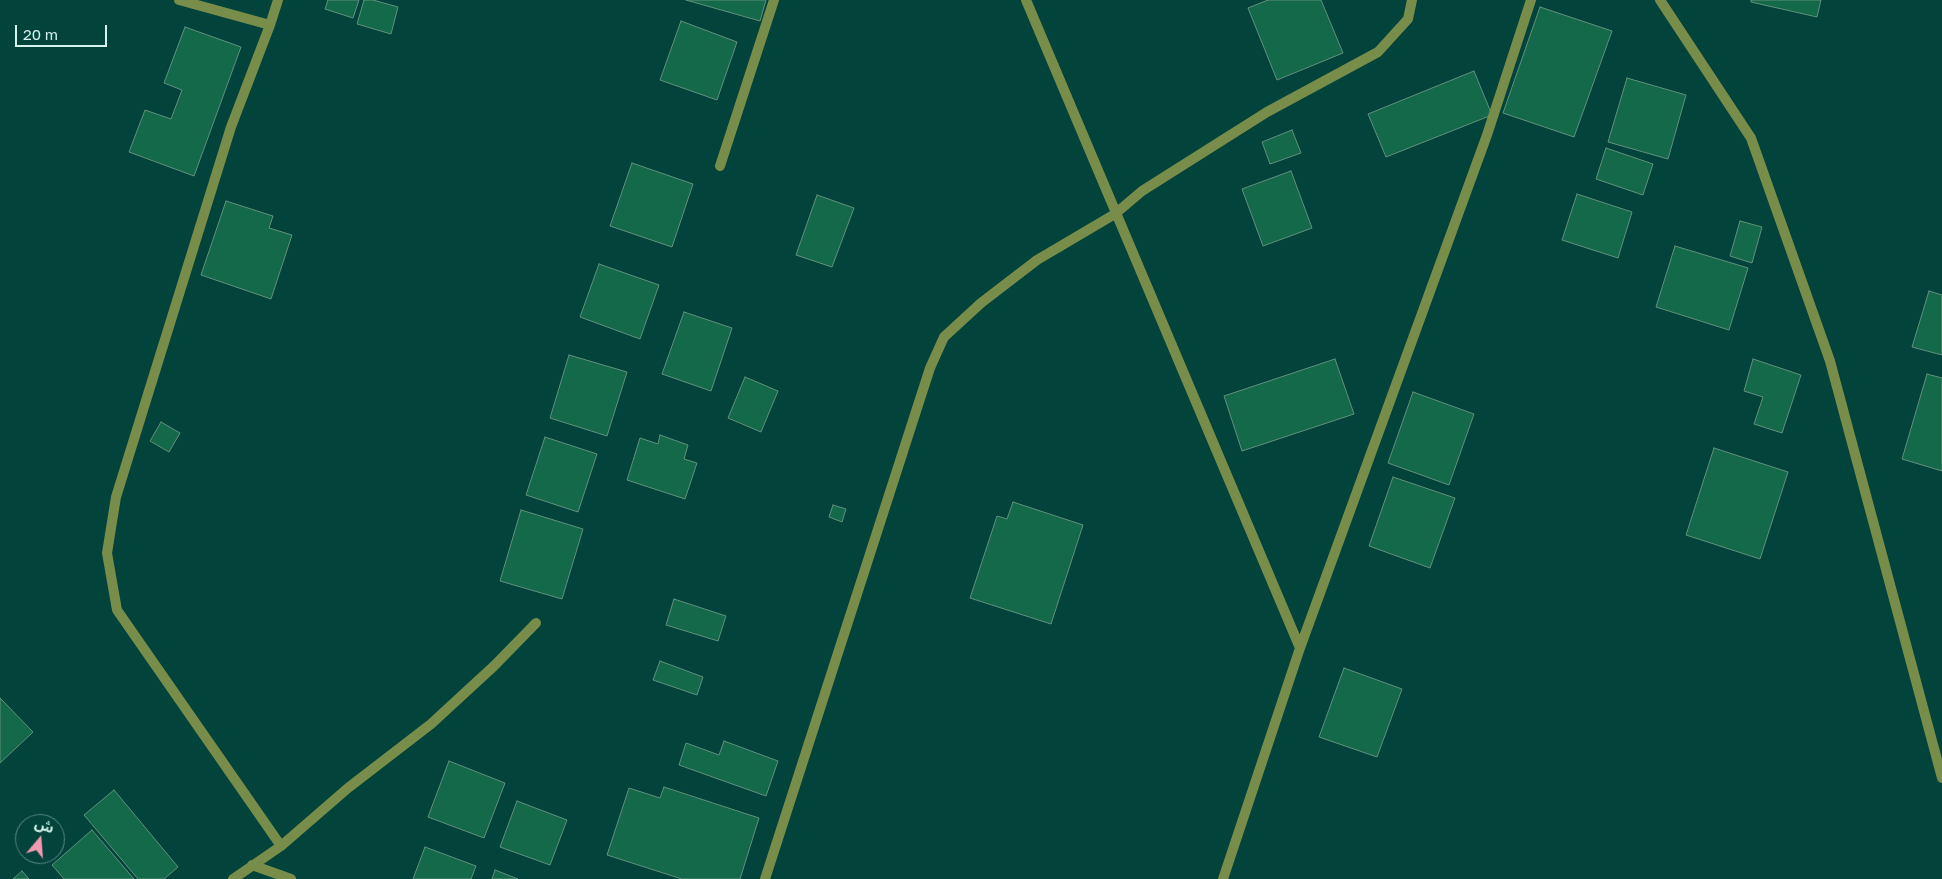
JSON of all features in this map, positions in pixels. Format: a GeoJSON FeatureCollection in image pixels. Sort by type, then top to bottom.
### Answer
{"type":"FeatureCollection","features":[{"type":"Feature","properties":{"kind":"street"},"geometry":{"type":"LineString","coordinates":[[179,0],[270,25]]}},
{"type":"Feature","properties":{"kind":"street"},"geometry":{"type":"LineString","coordinates":[[278,0],[231,127],[116,496],[107,552],[117,610],[281,846]]}},
{"type":"Feature","properties":{"kind":"street"},"geometry":{"type":"LineString","coordinates":[[720,166],[774,0]]}},
{"type":"Feature","properties":{"kind":"street"},"geometry":{"type":"LineString","coordinates":[[1026,0],[1300,648]]}},
{"type":"Feature","properties":{"kind":"street"},"geometry":{"type":"LineString","coordinates":[[765,879],[930,368],[944,337],[980,303],[1037,260],[1115,214],[1142,191],[1267,112],[1378,52],[1408,19],[1412,0]]}},
{"type":"Feature","properties":{"kind":"street"},"geometry":{"type":"LineString","coordinates":[[1223,879],[1300,648],[1487,135],[1531,0]]}},
{"type":"Feature","properties":{"kind":"street"},"geometry":{"type":"LineString","coordinates":[[1660,0],[1751,138],[1830,361],[1939,759],[1942,778]]}},
{"type":"Feature","properties":{"kind":"street"},"geometry":{"type":"LineString","coordinates":[[233,879],[281,846],[348,788],[431,724],[494,666],[536,623]]}},
{"type":"Feature","properties":{"kind":"street"},"geometry":{"type":"LineString","coordinates":[[252,865],[291,879]]}},
{"type":"Feature","properties":{"kind":"building"},"geometry":{"type":"Polygon","coordinates":[[[328,0],[359,0],[353,18],[325,9],[328,0]]]}},
{"type":"Feature","properties":{"kind":"building"},"geometry":{"type":"Polygon","coordinates":[[[364,0],[373,0],[398,7],[391,34],[357,24],[364,0]]]}},
{"type":"Feature","properties":{"kind":"building"},"geometry":{"type":"Polygon","coordinates":[[[686,0],[766,0],[760,21],[686,0]]]}},
{"type":"Feature","properties":{"kind":"building"},"geometry":{"type":"Polygon","coordinates":[[[1268,0],[1321,0],[1343,53],[1277,80],[1248,8],[1268,0]]]}},
{"type":"Feature","properties":{"kind":"building"},"geometry":{"type":"Polygon","coordinates":[[[1751,0],[1821,0],[1817,17],[1751,2],[1751,0]]]}},
{"type":"Feature","properties":{"kind":"building"},"geometry":{"type":"Polygon","coordinates":[[[1540,7],[1612,31],[1574,137],[1503,113],[1540,7]]]}},
{"type":"Feature","properties":{"kind":"building"},"geometry":{"type":"Polygon","coordinates":[[[681,21],[737,42],[717,100],[660,80],[681,21]]]}},
{"type":"Feature","properties":{"kind":"building"},"geometry":{"type":"Polygon","coordinates":[[[185,27],[241,47],[194,176],[129,152],[145,110],[171,119],[182,90],[164,83],[185,27]]]}},
{"type":"Feature","properties":{"kind":"building"},"geometry":{"type":"Polygon","coordinates":[[[1474,71],[1492,115],[1386,157],[1368,114],[1474,71]]]}},
{"type":"Feature","properties":{"kind":"building"},"geometry":{"type":"Polygon","coordinates":[[[1627,78],[1686,95],[1668,159],[1608,142],[1627,78]]]}},
{"type":"Feature","properties":{"kind":"building"},"geometry":{"type":"Polygon","coordinates":[[[1292,130],[1301,153],[1270,164],[1262,142],[1292,130]]]}},
{"type":"Feature","properties":{"kind":"building"},"geometry":{"type":"Polygon","coordinates":[[[1606,148],[1653,164],[1643,195],[1596,179],[1606,148]]]}},
{"type":"Feature","properties":{"kind":"building"},"geometry":{"type":"Polygon","coordinates":[[[632,163],[693,184],[672,247],[610,226],[632,163]]]}},
{"type":"Feature","properties":{"kind":"building"},"geometry":{"type":"Polygon","coordinates":[[[1291,171],[1312,228],[1263,246],[1242,189],[1291,171]]]}},
{"type":"Feature","properties":{"kind":"building"},"geometry":{"type":"Polygon","coordinates":[[[1577,194],[1632,212],[1618,258],[1562,240],[1577,194]]]}},
{"type":"Feature","properties":{"kind":"building"},"geometry":{"type":"Polygon","coordinates":[[[817,195],[854,208],[832,267],[796,255],[817,195]]]}},
{"type":"Feature","properties":{"kind":"building"},"geometry":{"type":"Polygon","coordinates":[[[226,201],[273,216],[269,228],[292,235],[271,299],[201,275],[226,201]]]}},
{"type":"Feature","properties":{"kind":"building"},"geometry":{"type":"Polygon","coordinates":[[[1740,221],[1762,227],[1752,263],[1730,256],[1740,221]]]}},
{"type":"Feature","properties":{"kind":"building"},"geometry":{"type":"Polygon","coordinates":[[[1675,246],[1748,268],[1729,330],[1656,307],[1675,246]]]}},
{"type":"Feature","properties":{"kind":"building"},"geometry":{"type":"Polygon","coordinates":[[[599,264],[659,285],[640,339],[580,317],[599,264]]]}},
{"type":"Feature","properties":{"kind":"building"},"geometry":{"type":"Polygon","coordinates":[[[1929,291],[1942,295],[1942,355],[1912,347],[1929,291]]]}},
{"type":"Feature","properties":{"kind":"building"},"geometry":{"type":"Polygon","coordinates":[[[684,312],[732,328],[711,391],[662,374],[684,312]]]}},
{"type":"Feature","properties":{"kind":"building"},"geometry":{"type":"Polygon","coordinates":[[[569,355],[627,372],[607,436],[550,418],[569,355]]]}},
{"type":"Feature","properties":{"kind":"building"},"geometry":{"type":"Polygon","coordinates":[[[1335,359],[1354,414],[1242,451],[1224,396],[1335,359]]]}},
{"type":"Feature","properties":{"kind":"building"},"geometry":{"type":"Polygon","coordinates":[[[1753,359],[1801,375],[1782,433],[1754,424],[1763,397],[1744,391],[1753,359]]]}},
{"type":"Feature","properties":{"kind":"building"},"geometry":{"type":"Polygon","coordinates":[[[1927,374],[1942,378],[1942,471],[1902,459],[1927,374]]]}},
{"type":"Feature","properties":{"kind":"building"},"geometry":{"type":"Polygon","coordinates":[[[745,377],[778,391],[761,432],[728,418],[745,377]]]}},
{"type":"Feature","properties":{"kind":"building"},"geometry":{"type":"Polygon","coordinates":[[[1413,392],[1474,414],[1449,485],[1388,463],[1413,392]]]}},
{"type":"Feature","properties":{"kind":"building"},"geometry":{"type":"Polygon","coordinates":[[[161,422],[180,433],[169,452],[150,441],[161,422]]]}},
{"type":"Feature","properties":{"kind":"building"},"geometry":{"type":"Polygon","coordinates":[[[660,435],[688,445],[684,459],[697,463],[685,499],[627,480],[640,438],[658,444],[660,435]]]}},
{"type":"Feature","properties":{"kind":"building"},"geometry":{"type":"Polygon","coordinates":[[[545,437],[597,454],[578,512],[526,495],[545,437]]]}},
{"type":"Feature","properties":{"kind":"building"},"geometry":{"type":"Polygon","coordinates":[[[1714,448],[1788,472],[1760,559],[1686,535],[1714,448]]]}},
{"type":"Feature","properties":{"kind":"building"},"geometry":{"type":"Polygon","coordinates":[[[1393,477],[1455,498],[1430,568],[1369,546],[1393,477]]]}},
{"type":"Feature","properties":{"kind":"building"},"geometry":{"type":"Polygon","coordinates":[[[1013,502],[1083,525],[1051,624],[970,598],[997,516],[1007,519],[1013,502]]]}},
{"type":"Feature","properties":{"kind":"building"},"geometry":{"type":"Polygon","coordinates":[[[833,505],[846,509],[842,522],[829,517],[833,505]]]}},
{"type":"Feature","properties":{"kind":"building"},"geometry":{"type":"Polygon","coordinates":[[[521,510],[583,529],[562,599],[500,581],[521,510]]]}},
{"type":"Feature","properties":{"kind":"building"},"geometry":{"type":"Polygon","coordinates":[[[674,599],[726,616],[718,641],[666,625],[674,599]]]}},
{"type":"Feature","properties":{"kind":"building"},"geometry":{"type":"Polygon","coordinates":[[[660,661],[703,677],[697,695],[653,680],[660,661]]]}},
{"type":"Feature","properties":{"kind":"building"},"geometry":{"type":"Polygon","coordinates":[[[1344,668],[1402,689],[1377,757],[1319,737],[1344,668]]]}},
{"type":"Feature","properties":{"kind":"building"},"geometry":{"type":"Polygon","coordinates":[[[0,698],[33,732],[0,763],[0,698]]]}},
{"type":"Feature","properties":{"kind":"building"},"geometry":{"type":"Polygon","coordinates":[[[724,741],[778,761],[766,796],[679,765],[686,743],[719,755],[724,741]]]}},
{"type":"Feature","properties":{"kind":"building"},"geometry":{"type":"Polygon","coordinates":[[[449,761],[505,783],[484,838],[428,817],[449,761]]]}},
{"type":"Feature","properties":{"kind":"building"},"geometry":{"type":"Polygon","coordinates":[[[664,787],[759,818],[740,879],[682,879],[607,855],[629,788],[660,798],[664,787]]]}},
{"type":"Feature","properties":{"kind":"building"},"geometry":{"type":"Polygon","coordinates":[[[114,790],[178,867],[164,879],[138,879],[84,815],[114,790]]]}},
{"type":"Feature","properties":{"kind":"building"},"geometry":{"type":"Polygon","coordinates":[[[517,801],[567,820],[550,865],[500,847],[517,801]]]}},
{"type":"Feature","properties":{"kind":"building"},"geometry":{"type":"Polygon","coordinates":[[[92,830],[134,879],[64,879],[52,865],[65,864],[65,854],[92,830]]]}},
{"type":"Feature","properties":{"kind":"building"},"geometry":{"type":"Polygon","coordinates":[[[425,847],[476,866],[471,879],[413,879],[425,847]]]}},
{"type":"Feature","properties":{"kind":"building"},"geometry":{"type":"Polygon","coordinates":[[[495,870],[518,879],[492,879],[495,870]]]}},
{"type":"Feature","properties":{"kind":"building"},"geometry":{"type":"Polygon","coordinates":[[[22,871],[29,879],[13,879],[22,871]]]}}]}
